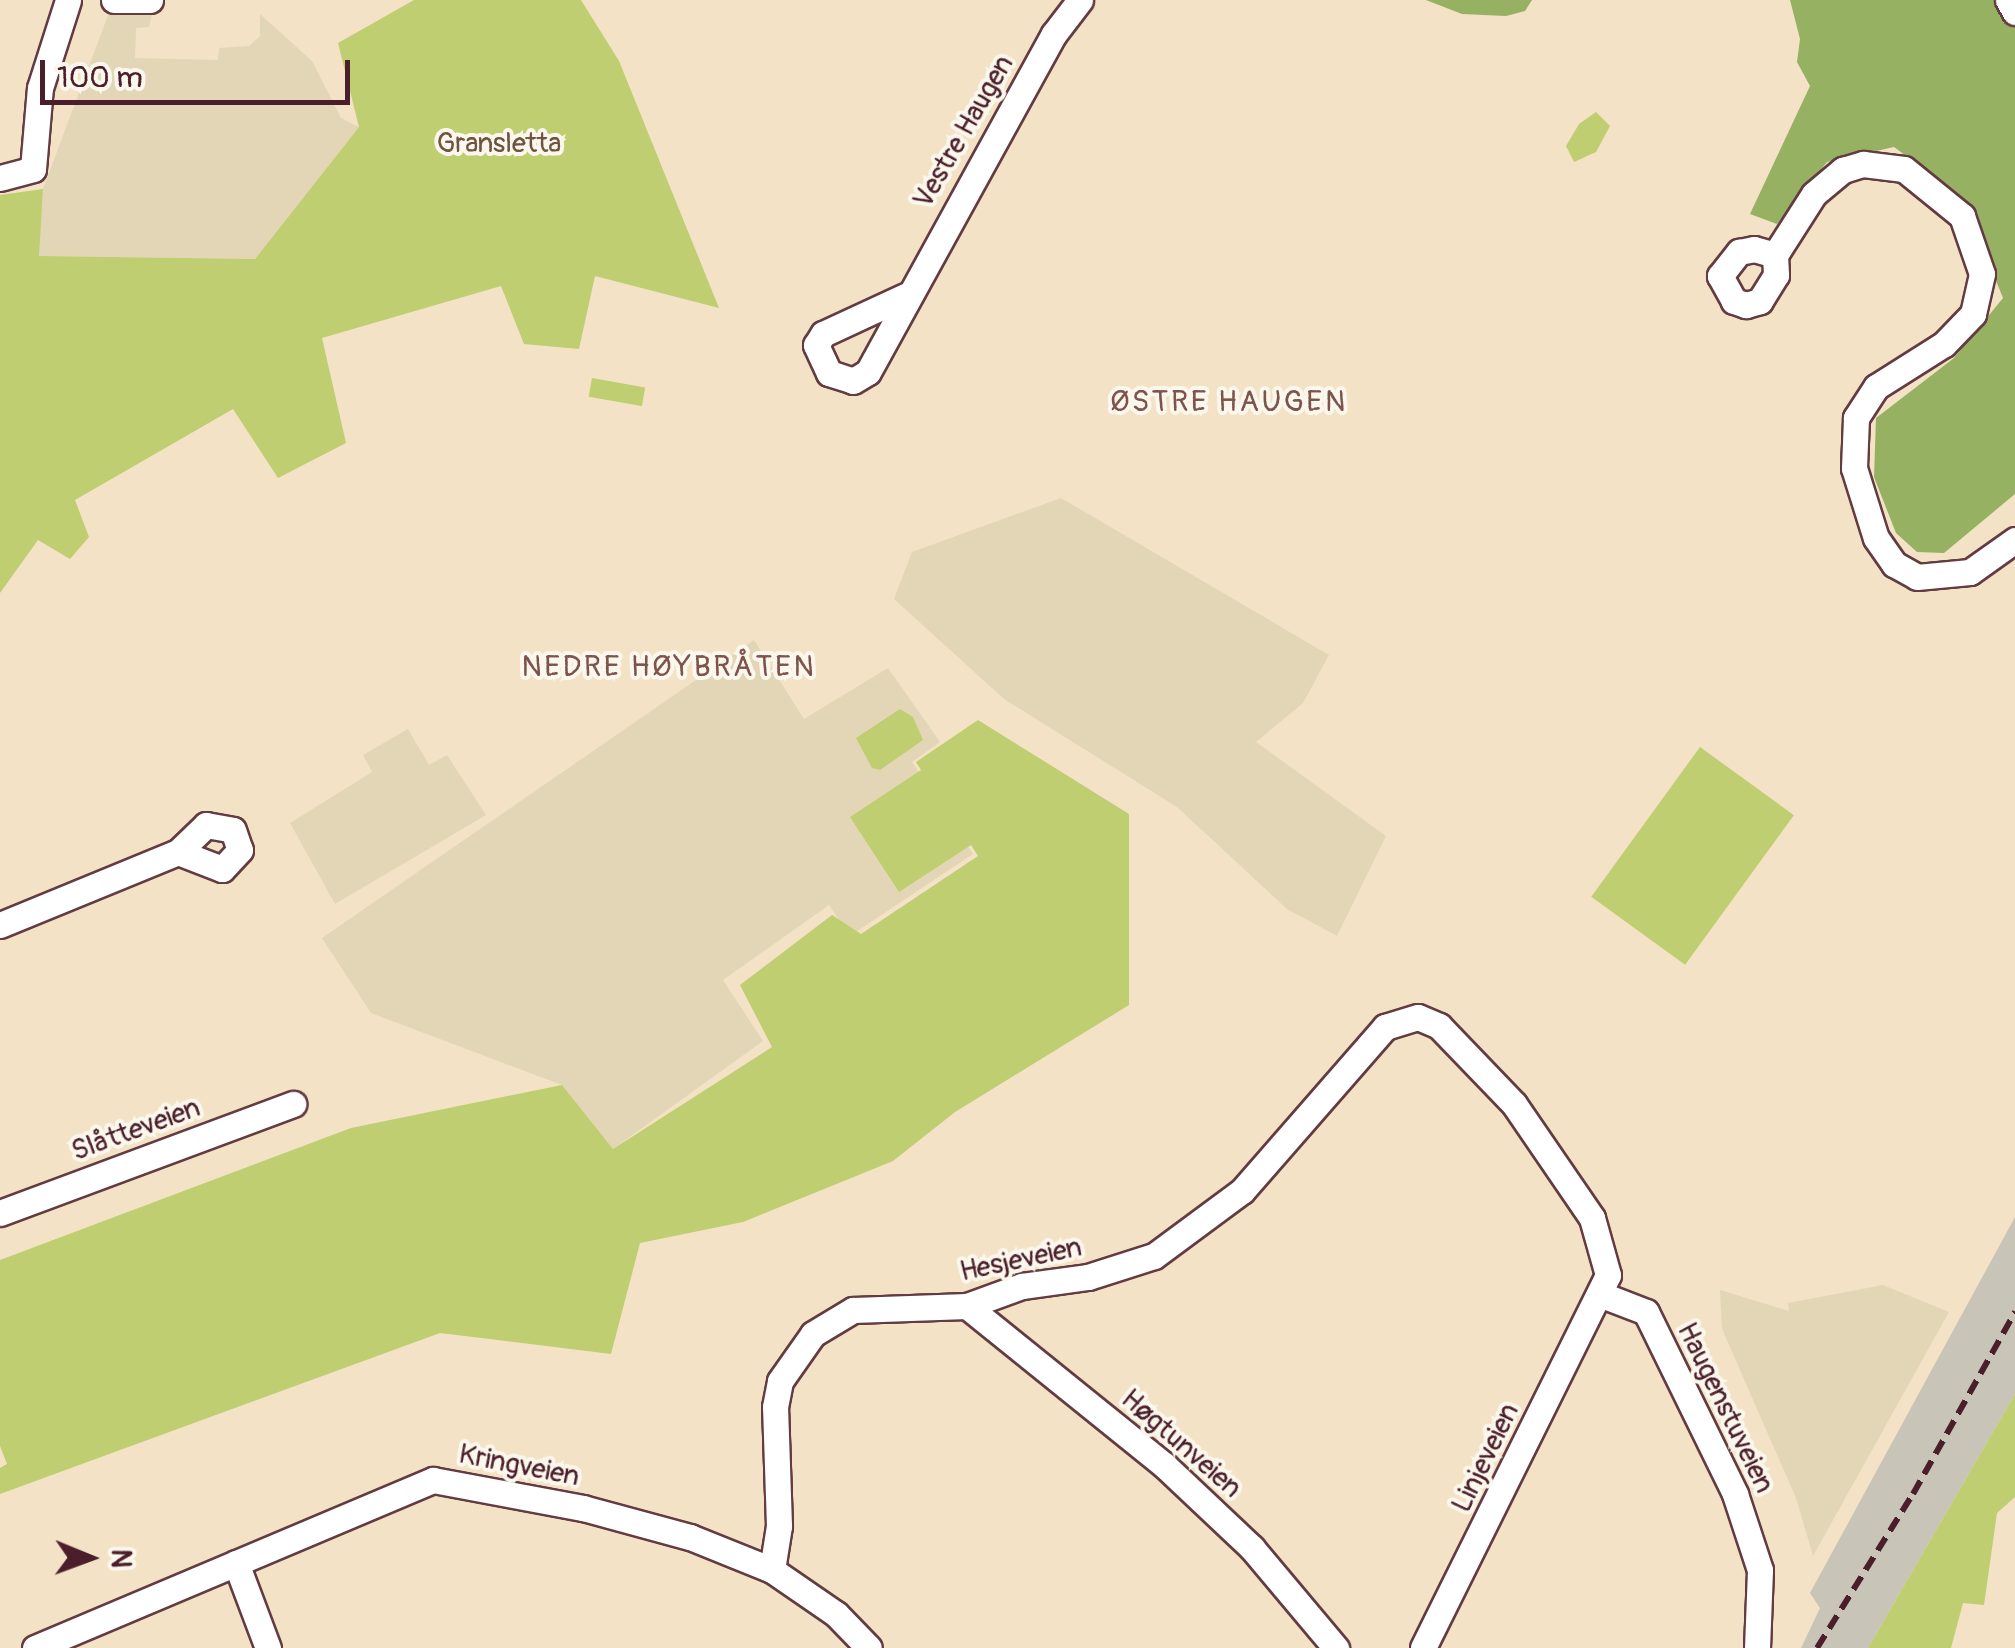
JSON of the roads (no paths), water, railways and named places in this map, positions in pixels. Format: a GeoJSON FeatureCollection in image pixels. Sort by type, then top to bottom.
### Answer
{"type":"FeatureCollection","features":[{"type":"Feature","properties":{"kind":"street"},"geometry":{"type":"LineString","coordinates":[[0,178],[33,169],[40,88],[68,0]]}},
{"type":"Feature","properties":{"kind":"street"},"geometry":{"type":"LineString","coordinates":[[114,0],[150,0]]}},
{"type":"Feature","properties":{"kind":"street","name":"Vestre Haugen"},"geometry":{"type":"LineString","coordinates":[[905,296],[1054,34],[1080,0]]}},
{"type":"Feature","properties":{"kind":"street"},"geometry":{"type":"LineString","coordinates":[[2008,0],[2015,12]]}},
{"type":"Feature","properties":{"kind":"street"},"geometry":{"type":"LineString","coordinates":[[1775,255],[1814,194],[1843,170],[1863,164],[1904,169],[1962,216],[1982,274],[1973,314],[1944,344],[1876,387],[1856,418],[1854,468],[1876,538],[1894,564],[1917,577],[1970,572],[2013,546]]}},
{"type":"Feature","properties":{"kind":"street"},"geometry":{"type":"LineString","coordinates":[[0,925],[178,852]]}},
{"type":"Feature","properties":{"kind":"street","name":"Hesjeveien"},"geometry":{"type":"LineString","coordinates":[[772,1570],[780,1503],[775,1407],[792,1360],[814,1334],[853,1310],[966,1306],[1022,1286],[1125,1268],[1186,1238],[1242,1192],[1396,1019],[1418,1017],[1439,1026],[1514,1104],[1602,1240],[1608,1264],[1602,1295]]}},
{"type":"Feature","properties":{"kind":"street","name":"Slåtteveien"},"geometry":{"type":"LineString","coordinates":[[0,1213],[293,1104]]}},
{"type":"Feature","properties":{"kind":"street","name":"Linjeveien"},"geometry":{"type":"LineString","coordinates":[[1424,1648],[1602,1295]]}},
{"type":"Feature","properties":{"kind":"street","name":"Haugenstuveien"},"geometry":{"type":"LineString","coordinates":[[1602,1295],[1646,1312],[1735,1494],[1760,1570],[1757,1648]]}},
{"type":"Feature","properties":{"kind":"street","name":"Høgtunveien"},"geometry":{"type":"LineString","coordinates":[[966,1306],[1164,1465],[1252,1548],[1336,1648]]}},
{"type":"Feature","properties":{"kind":"street","name":"Kringveien"},"geometry":{"type":"LineString","coordinates":[[35,1648],[433,1480],[601,1513],[690,1537],[772,1570],[836,1614],[869,1648]]}},
{"type":"Feature","properties":{"kind":"street"},"geometry":{"type":"LineString","coordinates":[[236,1563],[268,1648]]}},
{"type":"Feature","properties":{"kind":"railway"},"geometry":{"type":"LineString","coordinates":[[1817,1648],[1913,1494],[2015,1312]]}},
{"type":"Feature","properties":{"kind":"district","name":"ØSTRE HAUGEN"},"geometry":{"type":"Point","coordinates":[1229,402]}},
{"type":"Feature","properties":{"kind":"district","name":"NEDRE HØYBRÅTEN"},"geometry":{"type":"Point","coordinates":[669,667]}},
{"type":"Feature","properties":{"kind":"park label","name":"Gransletta"},"geometry":{"type":"Point","coordinates":[499,144]}}]}
